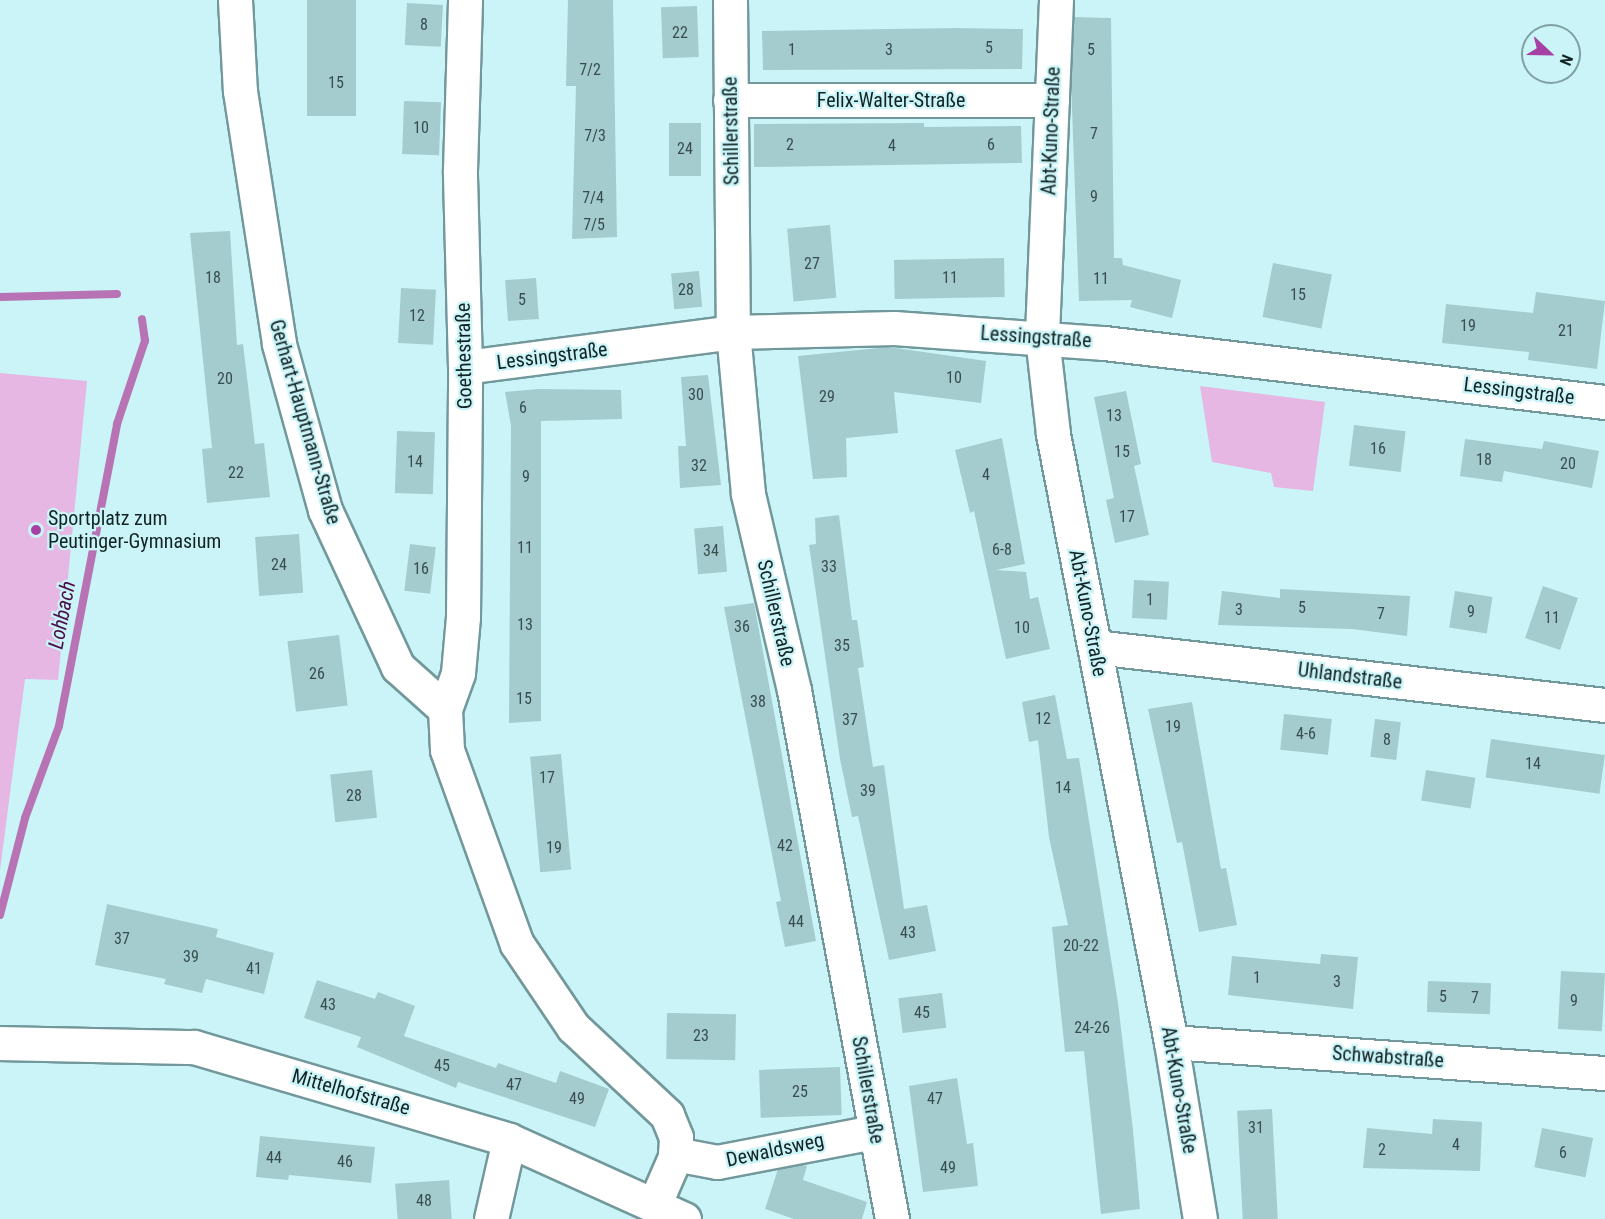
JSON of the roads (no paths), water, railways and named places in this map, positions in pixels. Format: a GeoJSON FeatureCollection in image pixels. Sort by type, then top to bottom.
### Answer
{"type":"FeatureCollection","features":[{"type":"Feature","properties":{"kind":"street","name":"Gerhart-Hauptmann-Straße"},"geometry":{"type":"LineString","coordinates":[[236,0],[240,91],[279,344],[326,510],[398,667],[446,710]]}},
{"type":"Feature","properties":{"kind":"street","name":"Goethestraße"},"geometry":{"type":"LineString","coordinates":[[446,710],[458,673],[463,617],[465,367],[460,170],[465,0]]}},
{"type":"Feature","properties":{"kind":"street","name":"Schillerstraße"},"geometry":{"type":"LineString","coordinates":[[730,0],[734,332],[748,494],[794,690],[892,1219]]}},
{"type":"Feature","properties":{"kind":"street","name":"Abt-Kuno-Straße"},"geometry":{"type":"LineString","coordinates":[[1056,0],[1042,337],[1053,434],[1171,1042],[1200,1219]]}},
{"type":"Feature","properties":{"kind":"street","name":"Felix-Walter-Straße"},"geometry":{"type":"LineString","coordinates":[[730,100],[1052,100]]}},
{"type":"Feature","properties":{"kind":"street","name":"Lessingstraße"},"geometry":{"type":"LineString","coordinates":[[465,367],[734,332],[894,328],[1042,337],[1605,402]]}},
{"type":"Feature","properties":{"kind":"street","name":"Uhlandstraße"},"geometry":{"type":"LineString","coordinates":[[1095,647],[1605,705]]}},
{"type":"Feature","properties":{"kind":"street"},"geometry":{"type":"LineString","coordinates":[[446,710],[447,750],[517,944],[573,1026],[641,1086],[667,1115],[676,1137],[675,1154],[655,1203]]}},
{"type":"Feature","properties":{"kind":"street","name":"Schwabstraße"},"geometry":{"type":"LineString","coordinates":[[1171,1042],[1605,1073]]}},
{"type":"Feature","properties":{"kind":"street","name":"Mittelhofstraße"},"geometry":{"type":"LineString","coordinates":[[0,1043],[194,1047],[509,1140],[655,1203],[684,1219]]}},
{"type":"Feature","properties":{"kind":"street","name":"Dewaldsweg"},"geometry":{"type":"LineString","coordinates":[[675,1154],[717,1162],[875,1132]]}},
{"type":"Feature","properties":{"kind":"street"},"geometry":{"type":"LineString","coordinates":[[491,1219],[509,1140]]}},
{"type":"Feature","properties":{"kind":"waterway","name":"Lohbach"},"geometry":{"type":"LineString","coordinates":[[0,297],[117,294]]}},
{"type":"Feature","properties":{"kind":"waterway","name":"Lohbach"},"geometry":{"type":"LineString","coordinates":[[0,915],[25,818],[59,726],[117,424],[145,341],[142,319]]}},
{"type":"Feature","properties":{"kind":"place","name":"Sportplatz zum Peutinger-Gymnasium"},"geometry":{"type":"Point","coordinates":[36,530]}}]}
